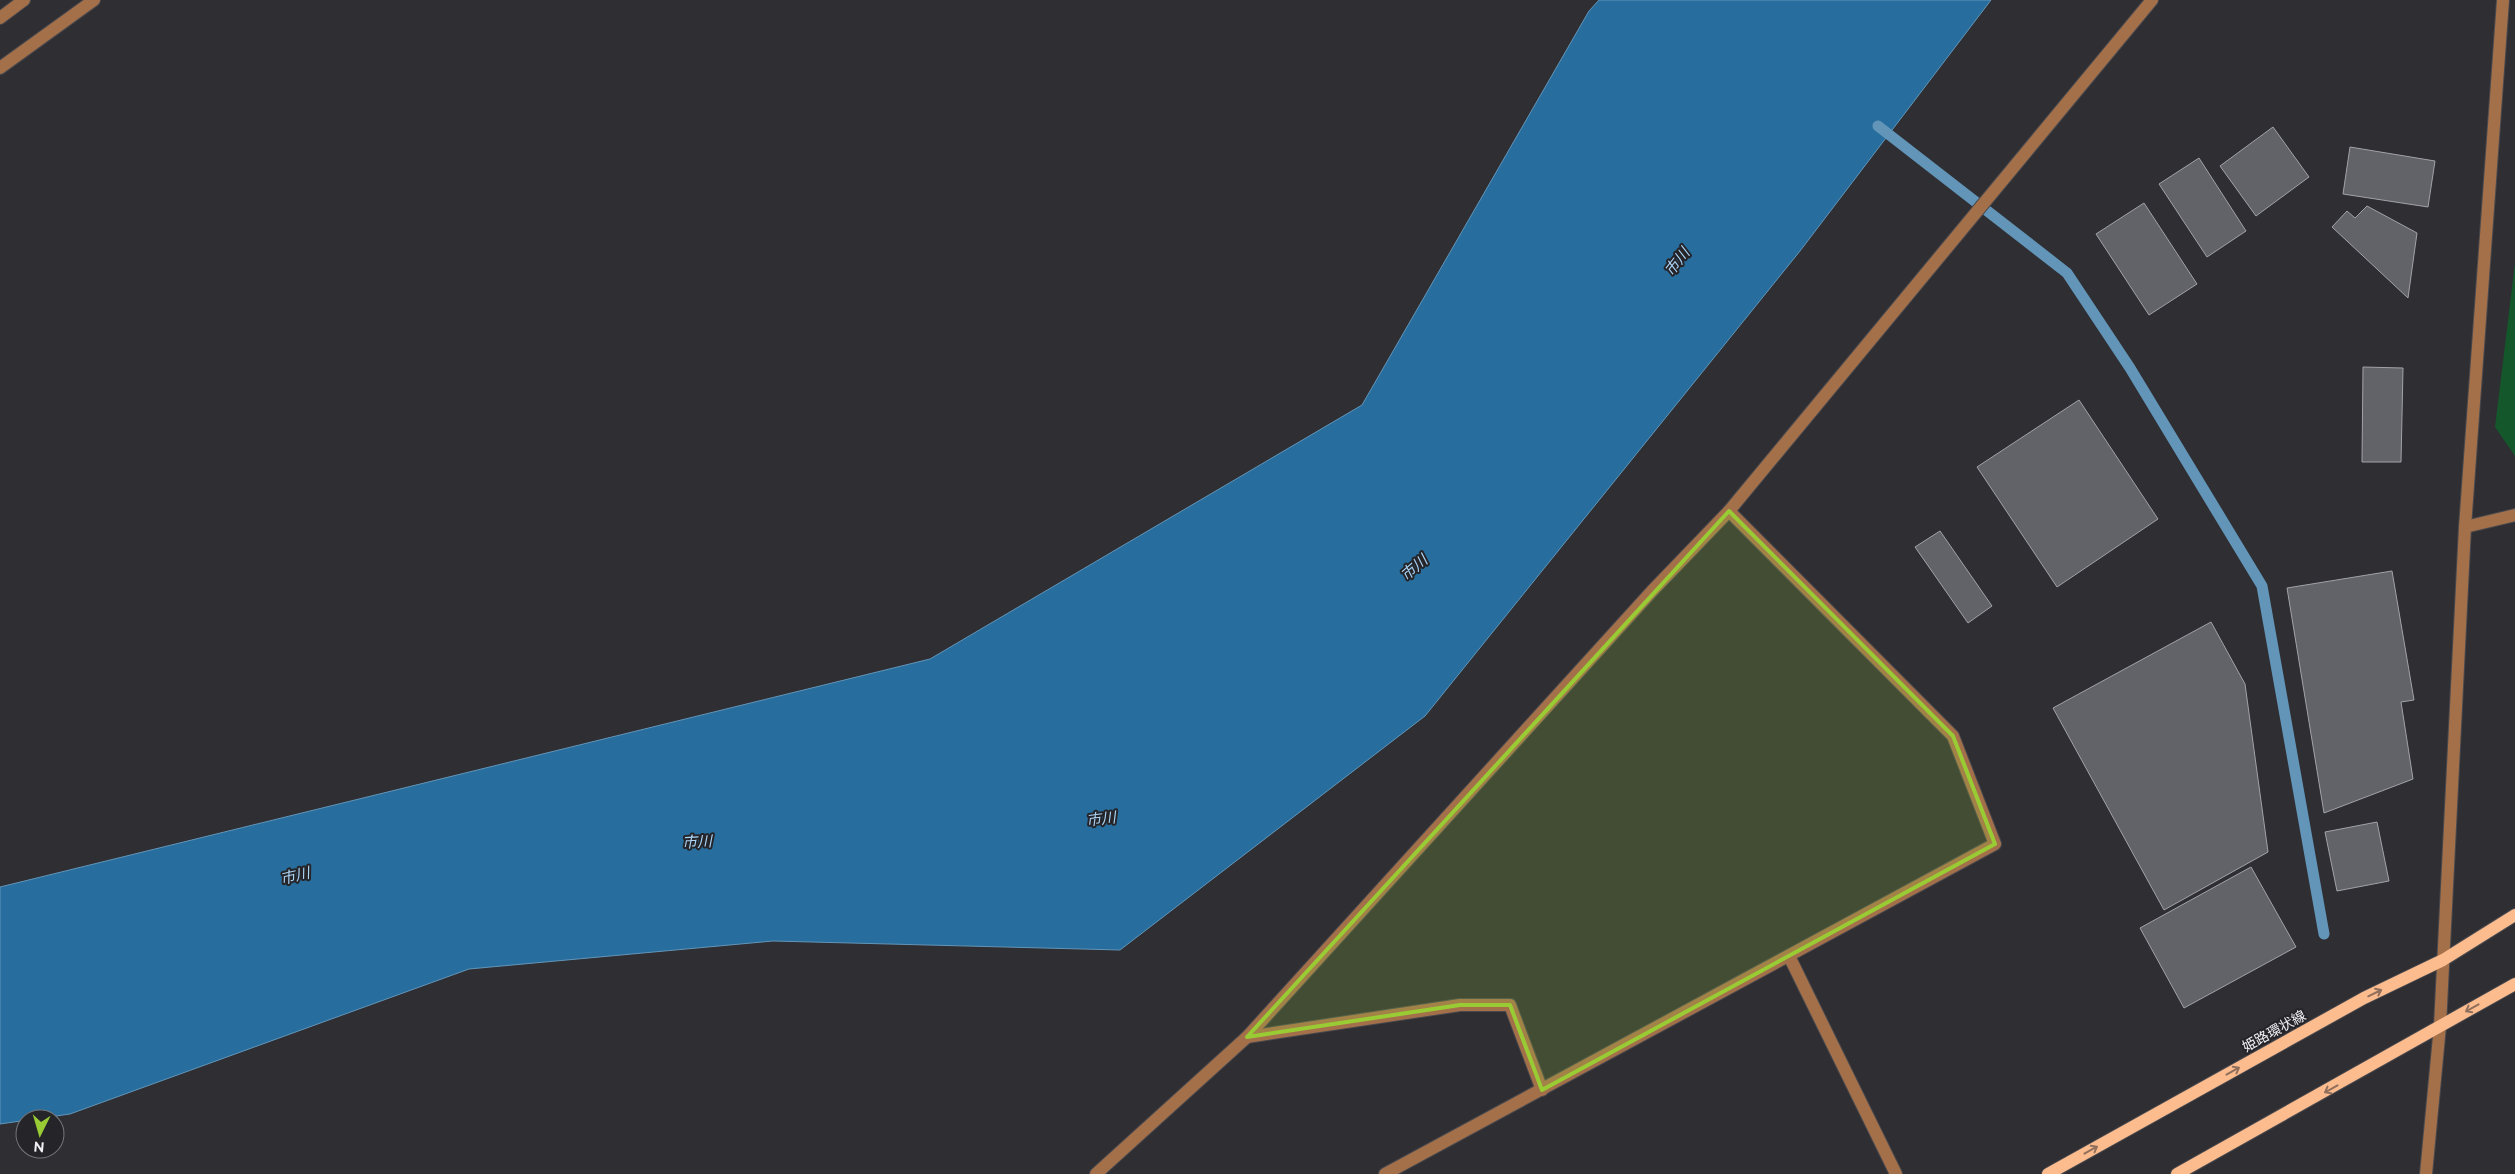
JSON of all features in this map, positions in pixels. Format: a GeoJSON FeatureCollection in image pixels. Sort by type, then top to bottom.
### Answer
{"type":"FeatureCollection","features":[{"type":"Feature","properties":{"kind":"main road","name":"姫路環状線"},"geometry":{"type":"LineString","coordinates":[[2048,1174],[2364,998],[2443,960],[2515,915]]}},
{"type":"Feature","properties":{"kind":"main road"},"geometry":{"type":"LineString","coordinates":[[2177,1174],[2515,984]]}},
{"type":"Feature","properties":{"kind":"street"},"geometry":{"type":"LineString","coordinates":[[0,18],[24,0]]}},
{"type":"Feature","properties":{"kind":"street"},"geometry":{"type":"LineString","coordinates":[[0,68],[94,0]]}},
{"type":"Feature","properties":{"kind":"street"},"geometry":{"type":"LineString","coordinates":[[1096,1174],[1247,1037],[1652,591],[1729,511],[2152,0]]}},
{"type":"Feature","properties":{"kind":"street"},"geometry":{"type":"LineString","coordinates":[[2426,1174],[2440,1026],[2465,527],[2503,0]]}},
{"type":"Feature","properties":{"kind":"street"},"geometry":{"type":"LineString","coordinates":[[1385,1174],[1995,844],[1954,736],[1729,511]]}},
{"type":"Feature","properties":{"kind":"street"},"geometry":{"type":"LineString","coordinates":[[2465,527],[2515,515]]}},
{"type":"Feature","properties":{"kind":"street"},"geometry":{"type":"LineString","coordinates":[[1789,956],[1896,1174]]}},
{"type":"Feature","properties":{"kind":"street"},"geometry":{"type":"LineString","coordinates":[[1247,1037],[1460,1005],[1510,1005],[1542,1090]]}},
{"type":"Feature","properties":{"kind":"highlighted area"},"geometry":{"type":"Polygon","coordinates":[[[1729,511],[1953,736],[1995,844],[1542,1090],[1510,1005],[1460,1005],[1247,1037],[1729,511]]]}},
{"type":"Feature","properties":{"kind":"green space"},"geometry":{"type":"Polygon","coordinates":[[[2515,263],[2515,456],[2495,427],[2515,263]]]}},
{"type":"Feature","properties":{"kind":"water","name":"市川"},"geometry":{"type":"Polygon","coordinates":[[[1599,0],[1991,0],[1800,251],[1425,716],[1120,950],[773,941],[469,969],[70,1114],[65,1115],[65,1109],[15,1109],[15,1122],[0,1124],[0,887],[930,659],[1362,405],[1589,11],[1599,0]]]}},
{"type":"Feature","properties":{"kind":"building"},"geometry":{"type":"Polygon","coordinates":[[[2273,127],[2309,177],[2256,216],[2220,166],[2273,127]]]}},
{"type":"Feature","properties":{"kind":"building"},"geometry":{"type":"Polygon","coordinates":[[[2350,147],[2435,161],[2428,207],[2343,194],[2350,147]]]}},
{"type":"Feature","properties":{"kind":"building"},"geometry":{"type":"Polygon","coordinates":[[[2199,158],[2246,231],[2207,257],[2159,184],[2199,158]]]}},
{"type":"Feature","properties":{"kind":"building"},"geometry":{"type":"Polygon","coordinates":[[[2144,203],[2197,284],[2149,315],[2096,234],[2144,203]]]}},
{"type":"Feature","properties":{"kind":"building"},"geometry":{"type":"Polygon","coordinates":[[[2367,206],[2417,233],[2408,298],[2332,227],[2347,211],[2355,218],[2367,206]]]}},
{"type":"Feature","properties":{"kind":"building"},"geometry":{"type":"Polygon","coordinates":[[[2363,367],[2403,368],[2401,462],[2362,462],[2363,367]]]}},
{"type":"Feature","properties":{"kind":"building"},"geometry":{"type":"Polygon","coordinates":[[[2079,400],[2158,519],[2057,587],[1977,467],[2079,400]]]}},
{"type":"Feature","properties":{"kind":"building"},"geometry":{"type":"Polygon","coordinates":[[[1940,531],[1992,606],[1968,623],[1915,547],[1940,531]]]}},
{"type":"Feature","properties":{"kind":"building"},"geometry":{"type":"Polygon","coordinates":[[[2392,571],[2414,700],[2401,702],[2413,779],[2324,813],[2287,588],[2392,571]]]}},
{"type":"Feature","properties":{"kind":"building"},"geometry":{"type":"Polygon","coordinates":[[[2211,622],[2245,684],[2268,852],[2164,910],[2053,708],[2211,622]]]}},
{"type":"Feature","properties":{"kind":"building"},"geometry":{"type":"Polygon","coordinates":[[[2377,822],[2389,881],[2337,891],[2325,832],[2377,822]]]}},
{"type":"Feature","properties":{"kind":"building"},"geometry":{"type":"Polygon","coordinates":[[[2251,867],[2296,947],[2184,1008],[2140,928],[2251,867]]]}},
{"type":"Feature","properties":{"kind":"waterway"},"geometry":{"type":"LineString","coordinates":[[1878,126],[2067,273],[2130,368],[2262,586],[2324,934]]}}]}
